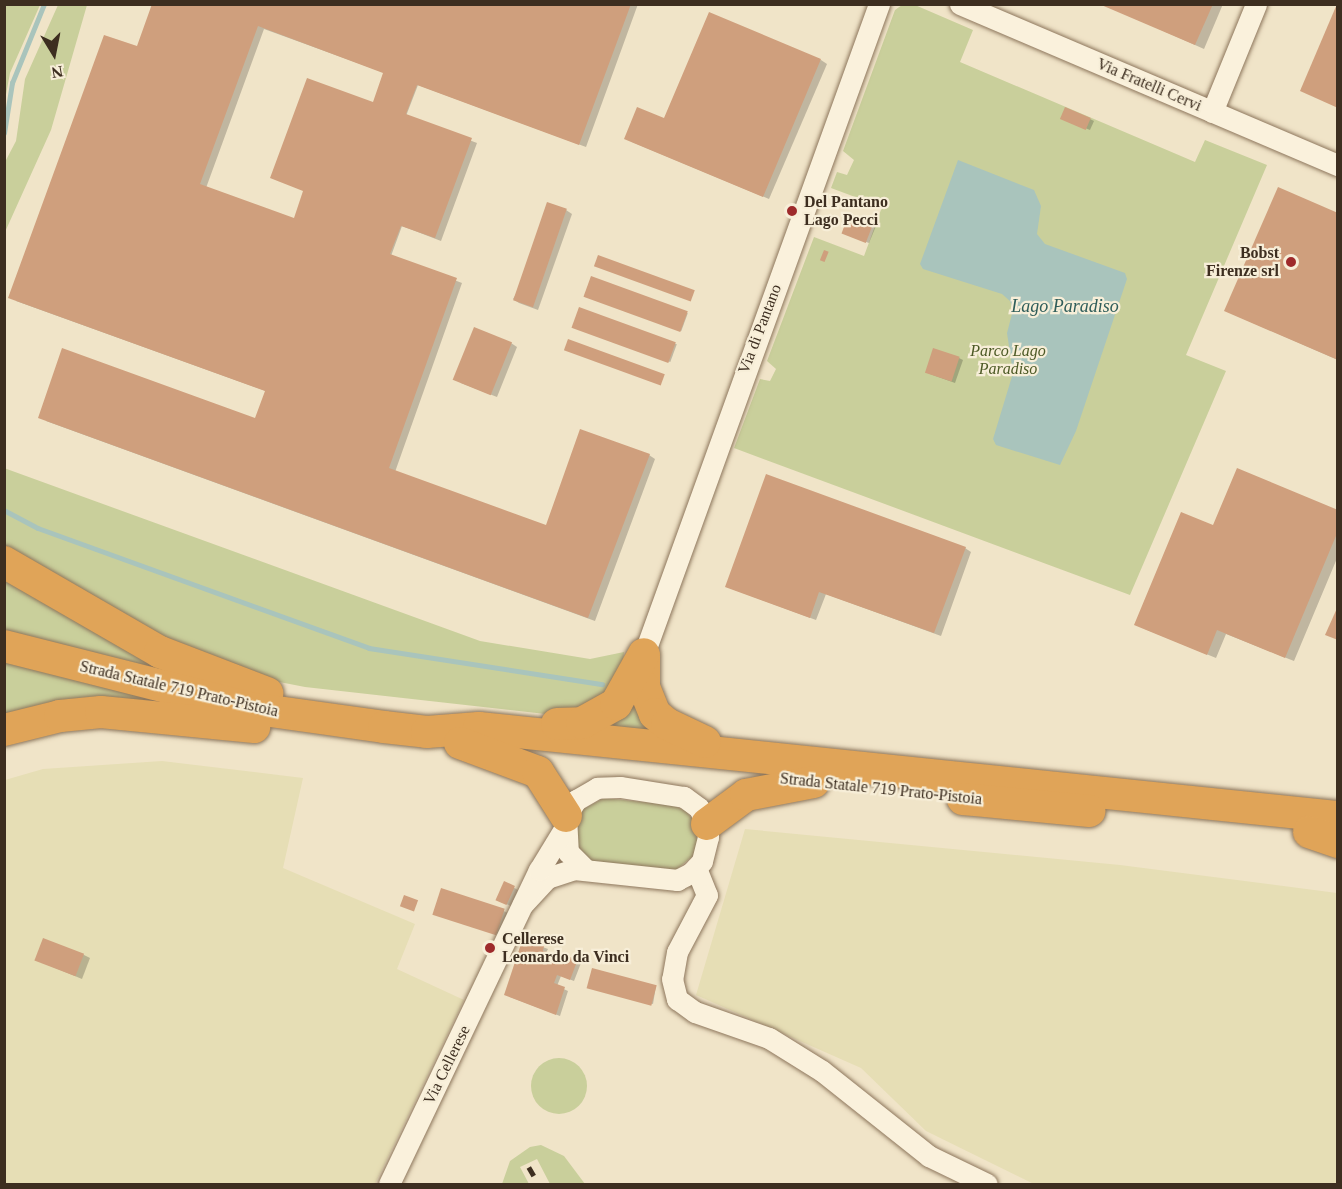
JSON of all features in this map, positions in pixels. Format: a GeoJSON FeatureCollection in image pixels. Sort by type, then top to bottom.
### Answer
{"type":"FeatureCollection","features":[{"type":"Feature","properties":{"kind":"highway"},"geometry":{"type":"LineString","coordinates":[[4,562],[160,652],[240,685],[384,727]]}},
{"type":"Feature","properties":{"kind":"highway","name":"Strada Statale 719 Prato-Pistoia"},"geometry":{"type":"LineString","coordinates":[[4,646],[249,708],[384,727],[733,753],[1322,830]]}},
{"type":"Feature","properties":{"kind":"highway"},"geometry":{"type":"LineString","coordinates":[[470,735],[582,723],[595,718],[620,699],[644,654]]}},
{"type":"Feature","properties":{"kind":"highway"},"geometry":{"type":"LineString","coordinates":[[644,654],[644,687],[655,714],[676,729],[733,753]]}},
{"type":"Feature","properties":{"kind":"highway"},"geometry":{"type":"LineString","coordinates":[[4,730],[60,716],[101,712],[280,729],[384,727]]}},
{"type":"Feature","properties":{"kind":"highway"},"geometry":{"type":"LineString","coordinates":[[470,735],[538,772],[565,822]]}},
{"type":"Feature","properties":{"kind":"highway","name":"Strada Statale 719 Prato-Pistoia"},"geometry":{"type":"LineString","coordinates":[[470,735],[814,782],[1322,830],[1338,817]]}},
{"type":"Feature","properties":{"kind":"highway"},"geometry":{"type":"LineString","coordinates":[[707,824],[746,795],[814,782]]}},
{"type":"Feature","properties":{"kind":"highway"},"geometry":{"type":"LineString","coordinates":[[1322,830],[1338,806]]}},
{"type":"Feature","properties":{"kind":"street","name":"Via di Pantano"},"geometry":{"type":"LineString","coordinates":[[644,654],[879,4]]}},
{"type":"Feature","properties":{"kind":"street","name":"Via Fratelli Cervi"},"geometry":{"type":"LineString","coordinates":[[960,4],[1338,165]]}},
{"type":"Feature","properties":{"kind":"street"},"geometry":{"type":"LineString","coordinates":[[1212,112],[1256,4]]}},
{"type":"Feature","properties":{"kind":"street"},"geometry":{"type":"LineString","coordinates":[[620,787],[684,796],[699,808],[707,824],[705,851],[696,868],[677,880],[584,868],[547,878],[523,904],[565,822],[584,794],[597,788],[620,787]]}},
{"type":"Feature","properties":{"kind":"street"},"geometry":{"type":"LineString","coordinates":[[565,822],[568,852],[584,868]]}},
{"type":"Feature","properties":{"kind":"street"},"geometry":{"type":"LineString","coordinates":[[696,868],[707,895],[684,934],[672,979],[673,990],[686,1006],[769,1038],[822,1071],[929,1156],[987,1185]]}},
{"type":"Feature","properties":{"kind":"street","name":"Via Cellerese"},"geometry":{"type":"LineString","coordinates":[[389,1185],[523,904]]}},
{"type":"Feature","properties":{"kind":"shaded area"},"geometry":{"type":"Polygon","coordinates":[[[162,761],[303,778],[283,868],[415,924],[397,969],[464,1000],[375,1184],[5,1184],[5,780],[43,769],[162,761]]]}},
{"type":"Feature","properties":{"kind":"shaded area"},"geometry":{"type":"Polygon","coordinates":[[[745,829],[1120,865],[1337,893],[1337,1184],[1034,1184],[926,1131],[861,1068],[696,995],[745,829]]]}},
{"type":"Feature","properties":{"kind":"green space"},"geometry":{"type":"Polygon","coordinates":[[[5,4],[40,5],[10,73],[5,100],[5,4]]]}},
{"type":"Feature","properties":{"kind":"green space"},"geometry":{"type":"Polygon","coordinates":[[[58,5],[87,5],[51,130],[5,232],[5,162],[16,141],[25,79],[58,5]]]}},
{"type":"Feature","properties":{"kind":"green space","name":"Parco Lago Paradiso"},"geometry":{"type":"Polygon","coordinates":[[[902,5],[915,5],[973,30],[960,62],[1195,162],[1205,140],[1267,165],[1186,355],[1226,371],[1130,595],[734,448],[760,379],[770,381],[776,369],[767,361],[814,237],[864,256],[882,207],[831,188],[837,172],[847,175],[854,160],[843,151],[895,10],[902,5]]]}},
{"type":"Feature","properties":{"kind":"green space"},"geometry":{"type":"Polygon","coordinates":[[[4,468],[480,641],[590,659],[624,652],[621,686],[572,717],[305,687],[224,671],[5,554],[4,468]]]}},
{"type":"Feature","properties":{"kind":"green space"},"geometry":{"type":"Polygon","coordinates":[[[4,571],[231,689],[5,635],[4,571]]]}},
{"type":"Feature","properties":{"kind":"green space"},"geometry":{"type":"Polygon","coordinates":[[[4,658],[227,715],[5,723],[4,658]]]}},
{"type":"Feature","properties":{"kind":"green space"},"geometry":{"type":"Polygon","coordinates":[[[631,697],[662,735],[601,725],[631,697]]]}},
{"type":"Feature","properties":{"kind":"green space"},"geometry":{"type":"Polygon","coordinates":[[[604,798],[672,805],[686,811],[696,824],[698,839],[694,855],[676,870],[593,863],[576,848],[578,812],[604,798]]]}},
{"type":"Feature","properties":{"kind":"green space"},"geometry":{"type":"Polygon","coordinates":[[[554,1058],[564,1058],[579,1066],[585,1075],[587,1086],[585,1097],[579,1106],[564,1114],[554,1114],[543,1109],[536,1102],[531,1091],[531,1081],[536,1070],[543,1063],[554,1058]]]}},
{"type":"Feature","properties":{"kind":"green space"},"geometry":{"type":"Polygon","coordinates":[[[541,1145],[564,1156],[585,1184],[550,1184],[537,1159],[520,1167],[529,1184],[502,1184],[510,1161],[530,1147],[541,1145]]]}},
{"type":"Feature","properties":{"kind":"water","name":"Lago Paradiso"},"geometry":{"type":"Polygon","coordinates":[[[958,160],[1034,190],[1041,206],[1037,234],[1045,244],[1125,273],[1127,279],[1076,431],[1060,465],[996,445],[993,439],[1013,373],[1007,333],[1013,310],[1010,301],[1002,294],[923,269],[920,264],[958,160]]]}},
{"type":"Feature","properties":{"kind":"building"},"geometry":{"type":"Polygon","coordinates":[[[152,4],[631,4],[579,145],[417,85],[406,114],[472,138],[435,238],[401,226],[390,254],[457,278],[389,468],[546,525],[580,429],[650,454],[588,618],[38,418],[62,348],[255,418],[265,391],[8,298],[104,35],[137,46],[152,4]],[[258,26],[200,184],[294,218],[303,191],[270,178],[307,78],[373,102],[383,73],[258,26]]]}},
{"type":"Feature","properties":{"kind":"building"},"geometry":{"type":"Polygon","coordinates":[[[1099,4],[1213,4],[1195,45],[1099,4]]]}},
{"type":"Feature","properties":{"kind":"building"},"geometry":{"type":"Polygon","coordinates":[[[1338,4],[1338,108],[1300,91],[1338,4]]]}},
{"type":"Feature","properties":{"kind":"building"},"geometry":{"type":"Polygon","coordinates":[[[709,12],[821,59],[763,197],[624,139],[637,107],[664,118],[709,12]]]}},
{"type":"Feature","properties":{"kind":"building"},"geometry":{"type":"Polygon","coordinates":[[[1065,107],[1091,118],[1086,130],[1060,119],[1065,107]]]}},
{"type":"Feature","properties":{"kind":"building","name":"Bobst Firenze srl"},"geometry":{"type":"Polygon","coordinates":[[[1278,187],[1338,213],[1338,360],[1224,311],[1278,187]]]}},
{"type":"Feature","properties":{"kind":"building"},"geometry":{"type":"Polygon","coordinates":[[[547,202],[567,209],[533,307],[513,300],[547,202]]]}},
{"type":"Feature","properties":{"kind":"building"},"geometry":{"type":"Polygon","coordinates":[[[849,214],[873,223],[866,243],[841,234],[849,214]]]}},
{"type":"Feature","properties":{"kind":"building"},"geometry":{"type":"Polygon","coordinates":[[[824,250],[829,252],[825,262],[820,260],[824,250]]]}},
{"type":"Feature","properties":{"kind":"building"},"geometry":{"type":"Polygon","coordinates":[[[598,255],[695,290],[691,302],[594,266],[598,255]]]}},
{"type":"Feature","properties":{"kind":"building"},"geometry":{"type":"Polygon","coordinates":[[[591,276],[688,311],[680,332],[583,297],[591,276]]]}},
{"type":"Feature","properties":{"kind":"building"},"geometry":{"type":"Polygon","coordinates":[[[579,307],[676,342],[668,363],[571,328],[579,307]]]}},
{"type":"Feature","properties":{"kind":"building"},"geometry":{"type":"Polygon","coordinates":[[[474,327],[512,342],[491,395],[453,380],[474,327]]]}},
{"type":"Feature","properties":{"kind":"building"},"geometry":{"type":"Polygon","coordinates":[[[568,339],[665,374],[661,386],[564,350],[568,339]]]}},
{"type":"Feature","properties":{"kind":"building"},"geometry":{"type":"Polygon","coordinates":[[[933,348],[960,357],[952,381],[925,373],[933,348]]]}},
{"type":"Feature","properties":{"kind":"building"},"geometry":{"type":"Polygon","coordinates":[[[1237,468],[1338,510],[1338,531],[1285,658],[1217,630],[1207,655],[1134,625],[1181,512],[1213,525],[1237,468]]]}},
{"type":"Feature","properties":{"kind":"building"},"geometry":{"type":"Polygon","coordinates":[[[766,474],[966,547],[934,633],[819,592],[810,618],[725,587],[766,474]]]}},
{"type":"Feature","properties":{"kind":"building"},"geometry":{"type":"Polygon","coordinates":[[[1338,606],[1338,640],[1325,635],[1338,606]]]}},
{"type":"Feature","properties":{"kind":"building"},"geometry":{"type":"Polygon","coordinates":[[[504,881],[515,886],[506,905],[495,900],[504,881]]]}},
{"type":"Feature","properties":{"kind":"building"},"geometry":{"type":"Polygon","coordinates":[[[441,888],[505,909],[496,935],[432,915],[441,888]]]}},
{"type":"Feature","properties":{"kind":"building"},"geometry":{"type":"Polygon","coordinates":[[[404,895],[418,900],[414,911],[400,906],[404,895]]]}},
{"type":"Feature","properties":{"kind":"building"},"geometry":{"type":"Polygon","coordinates":[[[43,938],[84,954],[75,976],[34,960],[43,938]]]}},
{"type":"Feature","properties":{"kind":"building"},"geometry":{"type":"Polygon","coordinates":[[[523,938],[544,946],[543,951],[578,959],[570,980],[557,975],[554,983],[565,987],[556,1015],[504,995],[523,938]]]}},
{"type":"Feature","properties":{"kind":"building"},"geometry":{"type":"Polygon","coordinates":[[[592,968],[657,985],[651,1006],[587,988],[592,968]]]}},
{"type":"Feature","properties":{"kind":"waterway"},"geometry":{"type":"LineString","coordinates":[[4,133],[12,83],[44,4]]}},
{"type":"Feature","properties":{"kind":"waterway"},"geometry":{"type":"LineString","coordinates":[[4,510],[38,528],[369,648],[602,684]]}},
{"type":"Feature","properties":{"kind":"railway"},"geometry":{"type":"LineString","coordinates":[[529,1167],[539,1184]]}},
{"type":"Feature","properties":{"kind":"place","name":"Del Pantano Lago Pecci"},"geometry":{"type":"Point","coordinates":[792,211]}},
{"type":"Feature","properties":{"kind":"place","name":"Bobst Firenze srl"},"geometry":{"type":"Point","coordinates":[1291,262]}},
{"type":"Feature","properties":{"kind":"place","name":"Cellerese Leonardo da Vinci"},"geometry":{"type":"Point","coordinates":[490,948]}}]}
